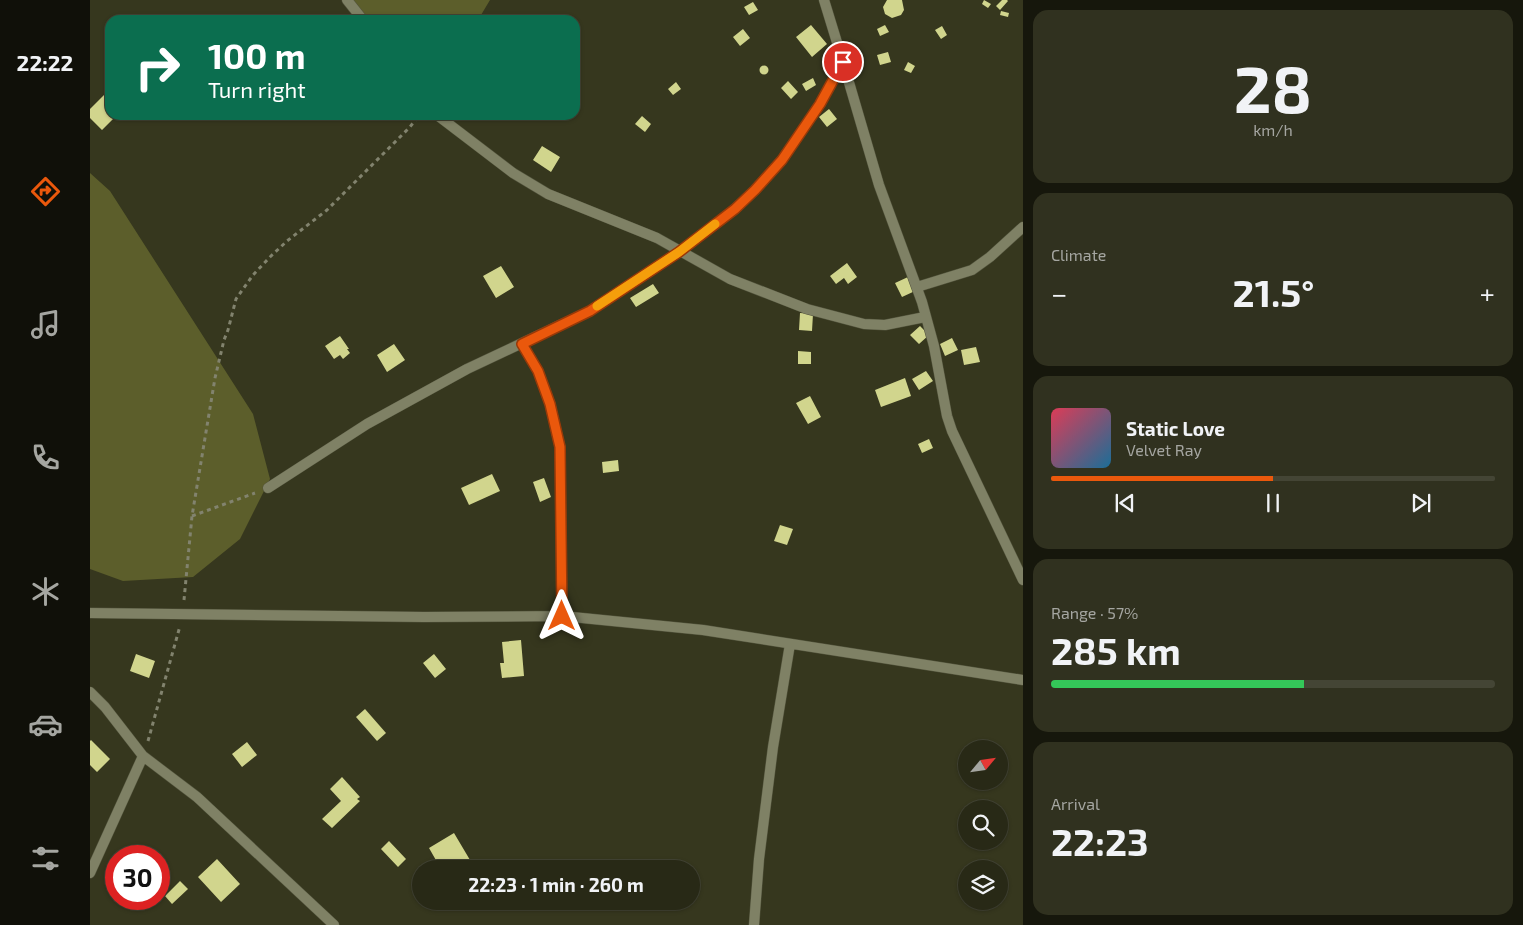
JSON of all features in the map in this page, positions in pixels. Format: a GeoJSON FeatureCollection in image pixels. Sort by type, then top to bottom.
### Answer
{"type":"FeatureCollection","features":[{"type":"Feature","properties":{"kind":"street"},"geometry":{"type":"LineString","coordinates":[[347,0],[360,15]]}},
{"type":"Feature","properties":{"kind":"street"},"geometry":{"type":"LineString","coordinates":[[824,0],[879,186],[922,302],[934,346],[947,416],[952,431],[1023,580]]}},
{"type":"Feature","properties":{"kind":"street"},"geometry":{"type":"LineString","coordinates":[[268,488],[367,424],[467,369],[590,311],[679,252],[735,209],[782,160],[820,104],[843,62]]}},
{"type":"Feature","properties":{"kind":"street"},"geometry":{"type":"LineString","coordinates":[[444,120],[513,173],[548,194],[605,219],[640,231],[730,279],[769,295],[864,324],[885,325],[925,317]]}},
{"type":"Feature","properties":{"kind":"street"},"geometry":{"type":"LineString","coordinates":[[917,288],[972,270],[1023,228]]}},
{"type":"Feature","properties":{"kind":"street"},"geometry":{"type":"LineString","coordinates":[[522,344],[538,371],[550,404],[560,447],[562,616]]}},
{"type":"Feature","properties":{"kind":"street"},"geometry":{"type":"LineString","coordinates":[[90,612],[424,617],[562,616],[703,630],[1023,680]]}},
{"type":"Feature","properties":{"kind":"street"},"geometry":{"type":"LineString","coordinates":[[754,925],[759,859],[772,756],[790,644]]}},
{"type":"Feature","properties":{"kind":"street"},"geometry":{"type":"LineString","coordinates":[[90,692],[105,707],[144,756],[197,797],[334,925]]}},
{"type":"Feature","properties":{"kind":"street"},"geometry":{"type":"LineString","coordinates":[[90,873],[144,756]]}},
{"type":"Feature","properties":{"kind":"path"},"geometry":{"type":"LineString","coordinates":[[144,756],[183,614],[192,516],[215,378],[236,299],[253,275],[270,257],[287,241],[327,210],[410,127],[415,120]]}},
{"type":"Feature","properties":{"kind":"path"},"geometry":{"type":"LineString","coordinates":[[192,516],[268,488]]}},
{"type":"Feature","properties":{"kind":"green space"},"geometry":{"type":"Polygon","coordinates":[[[351,0],[490,0],[481,15],[364,15],[351,0]]]}},
{"type":"Feature","properties":{"kind":"green space"},"geometry":{"type":"Polygon","coordinates":[[[90,173],[110,191],[253,414],[270,479],[240,539],[193,577],[123,581],[90,569],[90,173]]]}},
{"type":"Feature","properties":{"kind":"building"},"geometry":{"type":"Polygon","coordinates":[[[887,0],[902,0],[904,10],[901,15],[892,18],[885,14],[883,7],[887,0]]]}},
{"type":"Feature","properties":{"kind":"building"},"geometry":{"type":"Polygon","coordinates":[[[984,0],[991,4],[988,8],[982,4],[984,0]]]}},
{"type":"Feature","properties":{"kind":"building"},"geometry":{"type":"Polygon","coordinates":[[[1002,0],[1008,1],[1000,10],[996,6],[1002,0]]]}},
{"type":"Feature","properties":{"kind":"building"},"geometry":{"type":"Polygon","coordinates":[[[753,2],[758,10],[749,15],[744,7],[753,2]]]}},
{"type":"Feature","properties":{"kind":"building"},"geometry":{"type":"Polygon","coordinates":[[[1001,11],[1009,13],[1008,17],[1000,15],[1001,11]]]}},
{"type":"Feature","properties":{"kind":"building"},"geometry":{"type":"Polygon","coordinates":[[[811,25],[827,44],[812,57],[796,37],[811,25]]]}},
{"type":"Feature","properties":{"kind":"building"},"geometry":{"type":"Polygon","coordinates":[[[885,25],[889,32],[880,36],[877,29],[885,25]]]}},
{"type":"Feature","properties":{"kind":"building"},"geometry":{"type":"Polygon","coordinates":[[[942,26],[947,35],[941,39],[935,30],[942,26]]]}},
{"type":"Feature","properties":{"kind":"building"},"geometry":{"type":"Polygon","coordinates":[[[743,29],[750,38],[740,46],[733,37],[743,29]]]}},
{"type":"Feature","properties":{"kind":"building"},"geometry":{"type":"Polygon","coordinates":[[[888,52],[891,62],[880,65],[877,55],[888,52]]]}},
{"type":"Feature","properties":{"kind":"building"},"geometry":{"type":"Polygon","coordinates":[[[908,62],[915,66],[911,73],[904,70],[908,62]]]}},
{"type":"Feature","properties":{"kind":"building"},"geometry":{"type":"Polygon","coordinates":[[[764,66],[768,70],[764,74],[760,70],[764,66]]]}},
{"type":"Feature","properties":{"kind":"building"},"geometry":{"type":"Polygon","coordinates":[[[813,78],[816,85],[806,91],[802,84],[813,78]]]}},
{"type":"Feature","properties":{"kind":"building"},"geometry":{"type":"Polygon","coordinates":[[[788,81],[798,92],[791,99],[781,88],[788,81]]]}},
{"type":"Feature","properties":{"kind":"building"},"geometry":{"type":"Polygon","coordinates":[[[676,82],[681,89],[673,95],[668,89],[676,82]]]}},
{"type":"Feature","properties":{"kind":"building"},"geometry":{"type":"Polygon","coordinates":[[[105,94],[105,120],[112,120],[102,130],[90,118],[90,109],[105,94]]]}},
{"type":"Feature","properties":{"kind":"building"},"geometry":{"type":"Polygon","coordinates":[[[829,109],[837,119],[827,127],[819,117],[829,109]]]}},
{"type":"Feature","properties":{"kind":"building"},"geometry":{"type":"Polygon","coordinates":[[[642,116],[651,124],[645,132],[635,124],[642,116]]]}},
{"type":"Feature","properties":{"kind":"building"},"geometry":{"type":"Polygon","coordinates":[[[542,146],[560,157],[551,172],[533,160],[542,146]]]}},
{"type":"Feature","properties":{"kind":"building"},"geometry":{"type":"Polygon","coordinates":[[[847,263],[857,277],[848,284],[844,278],[836,284],[830,276],[847,263]]]}},
{"type":"Feature","properties":{"kind":"building"},"geometry":{"type":"Polygon","coordinates":[[[501,266],[514,287],[496,298],[483,276],[501,266]]]}},
{"type":"Feature","properties":{"kind":"building"},"geometry":{"type":"Polygon","coordinates":[[[908,277],[915,291],[902,297],[895,283],[908,277]]]}},
{"type":"Feature","properties":{"kind":"building"},"geometry":{"type":"Polygon","coordinates":[[[653,284],[659,293],[636,307],[630,298],[653,284]]]}},
{"type":"Feature","properties":{"kind":"building"},"geometry":{"type":"Polygon","coordinates":[[[800,313],[813,314],[812,331],[799,330],[800,313]]]}},
{"type":"Feature","properties":{"kind":"building"},"geometry":{"type":"Polygon","coordinates":[[[920,326],[929,335],[919,344],[910,335],[920,326]]]}},
{"type":"Feature","properties":{"kind":"building"},"geometry":{"type":"Polygon","coordinates":[[[340,336],[350,353],[343,359],[340,355],[334,359],[325,346],[340,336]]]}},
{"type":"Feature","properties":{"kind":"building"},"geometry":{"type":"Polygon","coordinates":[[[952,338],[958,350],[945,356],[940,344],[952,338]]]}},
{"type":"Feature","properties":{"kind":"building"},"geometry":{"type":"Polygon","coordinates":[[[394,344],[405,360],[387,372],[377,355],[394,344]]]}},
{"type":"Feature","properties":{"kind":"building"},"geometry":{"type":"Polygon","coordinates":[[[976,347],[980,362],[964,365],[961,350],[976,347]]]}},
{"type":"Feature","properties":{"kind":"building"},"geometry":{"type":"Polygon","coordinates":[[[798,351],[811,352],[811,364],[798,364],[798,351]]]}},
{"type":"Feature","properties":{"kind":"building"},"geometry":{"type":"Polygon","coordinates":[[[926,371],[933,381],[919,390],[912,379],[926,371]]]}},
{"type":"Feature","properties":{"kind":"building"},"geometry":{"type":"Polygon","coordinates":[[[905,378],[911,396],[881,407],[875,390],[905,378]]]}},
{"type":"Feature","properties":{"kind":"building"},"geometry":{"type":"Polygon","coordinates":[[[810,396],[821,417],[808,424],[796,403],[810,396]]]}},
{"type":"Feature","properties":{"kind":"building"},"geometry":{"type":"Polygon","coordinates":[[[929,439],[933,448],[922,453],[918,444],[929,439]]]}},
{"type":"Feature","properties":{"kind":"building"},"geometry":{"type":"Polygon","coordinates":[[[618,460],[619,471],[603,473],[602,462],[618,460]]]}},
{"type":"Feature","properties":{"kind":"building"},"geometry":{"type":"Polygon","coordinates":[[[492,474],[500,491],[469,505],[461,488],[492,474]]]}},
{"type":"Feature","properties":{"kind":"building"},"geometry":{"type":"Polygon","coordinates":[[[544,478],[551,497],[540,502],[533,482],[544,478]]]}},
{"type":"Feature","properties":{"kind":"building"},"geometry":{"type":"Polygon","coordinates":[[[780,525],[793,529],[787,545],[774,541],[780,525]]]}},
{"type":"Feature","properties":{"kind":"building"},"geometry":{"type":"Polygon","coordinates":[[[521,640],[524,676],[502,678],[500,663],[504,663],[502,642],[521,640]]]}},
{"type":"Feature","properties":{"kind":"building"},"geometry":{"type":"Polygon","coordinates":[[[136,654],[155,661],[149,678],[130,671],[136,654]]]}},
{"type":"Feature","properties":{"kind":"building"},"geometry":{"type":"Polygon","coordinates":[[[434,654],[446,669],[435,678],[423,663],[434,654]]]}},
{"type":"Feature","properties":{"kind":"building"},"geometry":{"type":"Polygon","coordinates":[[[365,709],[386,733],[377,741],[356,717],[365,709]]]}},
{"type":"Feature","properties":{"kind":"building"},"geometry":{"type":"Polygon","coordinates":[[[91,740],[110,759],[97,772],[90,765],[91,740]]]}},
{"type":"Feature","properties":{"kind":"building"},"geometry":{"type":"Polygon","coordinates":[[[247,742],[257,755],[242,767],[232,754],[247,742]]]}},
{"type":"Feature","properties":{"kind":"building"},"geometry":{"type":"Polygon","coordinates":[[[342,777],[360,797],[357,799],[360,801],[332,828],[322,819],[341,801],[330,789],[342,777]]]}},
{"type":"Feature","properties":{"kind":"building"},"geometry":{"type":"Polygon","coordinates":[[[454,833],[470,860],[436,860],[429,848],[454,833]]]}},
{"type":"Feature","properties":{"kind":"building"},"geometry":{"type":"Polygon","coordinates":[[[389,841],[406,859],[398,867],[381,849],[389,841]]]}},
{"type":"Feature","properties":{"kind":"building"},"geometry":{"type":"Polygon","coordinates":[[[217,859],[240,884],[221,902],[198,877],[217,859]]]}},
{"type":"Feature","properties":{"kind":"building"},"geometry":{"type":"Polygon","coordinates":[[[180,881],[188,889],[172,904],[170,902],[170,891],[180,881]]]}},
{"type":"Feature","properties":{"kind":"slow traffic"},"geometry":{"type":"LineString","coordinates":[[597,306],[679,252],[715,224]]}},
{"type":"Feature","properties":{"kind":"route"},"geometry":{"type":"LineString","coordinates":[[562,616],[560,447],[550,404],[538,371],[522,344],[590,311],[679,252],[735,209],[782,160],[820,104],[843,62]]}}]}
